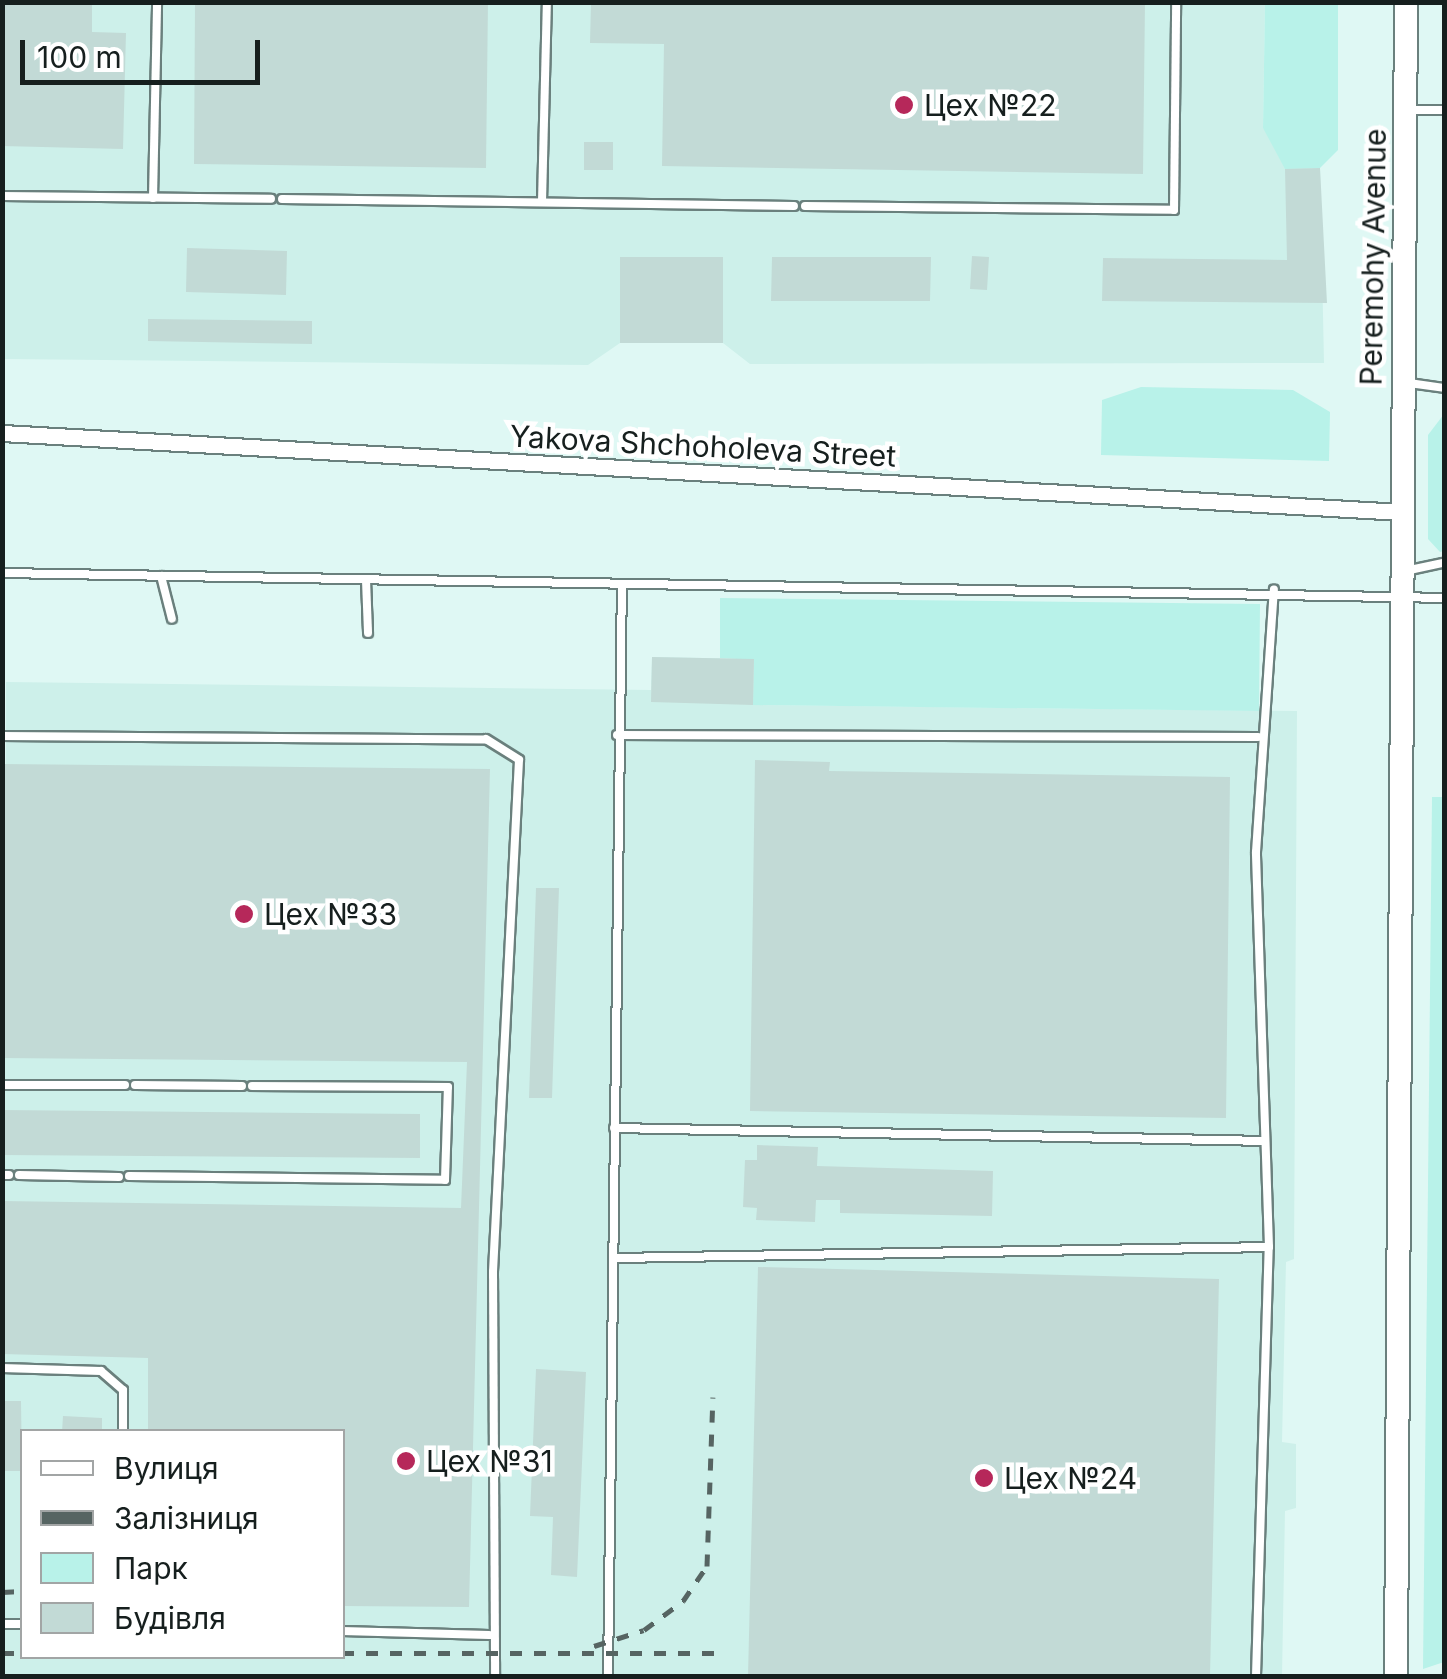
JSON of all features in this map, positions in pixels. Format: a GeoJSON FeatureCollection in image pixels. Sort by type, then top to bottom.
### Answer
{"type":"FeatureCollection","features":[{"type":"Feature","properties":{"kind":"main road","name":"Peremohy Avenue"},"geometry":{"type":"LineString","coordinates":[[1396,1676],[1406,2]]}},
{"type":"Feature","properties":{"kind":"street","name":"Yakova Shchoholeva Street"},"geometry":{"type":"LineString","coordinates":[[2,433],[1401,512]]}},
{"type":"Feature","properties":{"kind":"lane"},"geometry":{"type":"LineString","coordinates":[[154,198],[157,2]]}},
{"type":"Feature","properties":{"kind":"lane"},"geometry":{"type":"LineString","coordinates":[[542,202],[546,2]]}},
{"type":"Feature","properties":{"kind":"lane"},"geometry":{"type":"LineString","coordinates":[[805,206],[1174,210],[1176,2]]}},
{"type":"Feature","properties":{"kind":"lane"},"geometry":{"type":"LineString","coordinates":[[1405,110],[1444,110]]}},
{"type":"Feature","properties":{"kind":"lane"},"geometry":{"type":"LineString","coordinates":[[2,196],[271,199]]}},
{"type":"Feature","properties":{"kind":"lane"},"geometry":{"type":"LineString","coordinates":[[282,199],[794,206]]}},
{"type":"Feature","properties":{"kind":"lane"},"geometry":{"type":"LineString","coordinates":[[1402,382],[1444,388]]}},
{"type":"Feature","properties":{"kind":"lane"},"geometry":{"type":"LineString","coordinates":[[1400,572],[1444,564]]}},
{"type":"Feature","properties":{"kind":"lane"},"geometry":{"type":"LineString","coordinates":[[2,573],[1274,590],[1444,598]]}},
{"type":"Feature","properties":{"kind":"lane"},"geometry":{"type":"LineString","coordinates":[[161,576],[172,619]]}},
{"type":"Feature","properties":{"kind":"lane"},"geometry":{"type":"LineString","coordinates":[[366,580],[368,633]]}},
{"type":"Feature","properties":{"kind":"lane"},"geometry":{"type":"LineString","coordinates":[[608,1676],[622,584]]}},
{"type":"Feature","properties":{"kind":"lane"},"geometry":{"type":"LineString","coordinates":[[1256,1676],[1269,1247],[1258,737],[1269,711],[1274,590]]}},
{"type":"Feature","properties":{"kind":"lane"},"geometry":{"type":"LineString","coordinates":[[618,735],[1258,737]]}},
{"type":"Feature","properties":{"kind":"lane"},"geometry":{"type":"LineString","coordinates":[[2,736],[486,739],[519,760],[493,1272],[489,1635],[495,1676]]}},
{"type":"Feature","properties":{"kind":"lane"},"geometry":{"type":"LineString","coordinates":[[2,1084],[448,1087],[445,1180],[10,1175]]}},
{"type":"Feature","properties":{"kind":"lane"},"geometry":{"type":"LineString","coordinates":[[614,1128],[1265,1141]]}},
{"type":"Feature","properties":{"kind":"lane"},"geometry":{"type":"LineString","coordinates":[[615,1258],[1269,1247]]}},
{"type":"Feature","properties":{"kind":"lane"},"geometry":{"type":"LineString","coordinates":[[2,1368],[101,1371],[123,1390],[123,1429]]}},
{"type":"Feature","properties":{"kind":"lane"},"geometry":{"type":"LineString","coordinates":[[345,1632],[489,1635]]}},
{"type":"Feature","properties":{"kind":"shaded area"},"geometry":{"type":"Polygon","coordinates":[[[3,3],[1265,3],[1263,128],[1320,168],[1324,363],[750,364],[723,343],[620,343],[588,365],[3,359],[3,3]]]}},
{"type":"Feature","properties":{"kind":"shaded area"},"geometry":{"type":"Polygon","coordinates":[[[652,657],[754,659],[754,705],[1297,711],[1294,1259],[1286,1262],[1282,1442],[1296,1444],[1296,1508],[1285,1511],[1282,1676],[3,1676],[6,682],[651,690],[652,657]]]}},
{"type":"Feature","properties":{"kind":"green space"},"geometry":{"type":"Polygon","coordinates":[[[1265,3],[1338,3],[1338,150],[1320,168],[1285,169],[1263,128],[1265,3]]]}},
{"type":"Feature","properties":{"kind":"green space"},"geometry":{"type":"Polygon","coordinates":[[[1141,387],[1293,390],[1330,412],[1329,461],[1101,455],[1102,400],[1141,387]]]}},
{"type":"Feature","properties":{"kind":"green space"},"geometry":{"type":"Polygon","coordinates":[[[1444,414],[1444,551],[1440,552],[1428,539],[1428,435],[1444,414]]]}},
{"type":"Feature","properties":{"kind":"green space"},"geometry":{"type":"Polygon","coordinates":[[[720,598],[1260,604],[1259,711],[753,705],[754,660],[720,658],[720,598]]]}},
{"type":"Feature","properties":{"kind":"green space"},"geometry":{"type":"Polygon","coordinates":[[[1432,797],[1444,797],[1444,1662],[1423,1669],[1432,797]]]}},
{"type":"Feature","properties":{"kind":"building"},"geometry":{"type":"Polygon","coordinates":[[[2,2],[92,2],[92,32],[126,33],[123,149],[2,146],[2,2]]]}},
{"type":"Feature","properties":{"kind":"building"},"geometry":{"type":"Polygon","coordinates":[[[195,2],[488,2],[486,168],[194,164],[195,2]]]}},
{"type":"Feature","properties":{"kind":"building","name":"Цех №22"},"geometry":{"type":"Polygon","coordinates":[[[591,2],[1145,2],[1143,174],[662,166],[664,44],[590,43],[591,2]]]}},
{"type":"Feature","properties":{"kind":"building"},"geometry":{"type":"Polygon","coordinates":[[[584,142],[613,142],[613,170],[584,170],[584,142]]]}},
{"type":"Feature","properties":{"kind":"building"},"geometry":{"type":"Polygon","coordinates":[[[1320,168],[1327,303],[1102,301],[1103,258],[1287,260],[1285,169],[1320,168]]]}},
{"type":"Feature","properties":{"kind":"building"},"geometry":{"type":"Polygon","coordinates":[[[187,248],[287,251],[286,295],[186,292],[187,248]]]}},
{"type":"Feature","properties":{"kind":"building"},"geometry":{"type":"Polygon","coordinates":[[[972,256],[989,257],[987,290],[970,289],[972,256]]]}},
{"type":"Feature","properties":{"kind":"building"},"geometry":{"type":"Polygon","coordinates":[[[620,257],[723,257],[723,343],[620,343],[620,257]]]}},
{"type":"Feature","properties":{"kind":"building"},"geometry":{"type":"Polygon","coordinates":[[[772,257],[931,257],[930,301],[771,301],[772,257]]]}},
{"type":"Feature","properties":{"kind":"building"},"geometry":{"type":"Polygon","coordinates":[[[148,319],[312,321],[312,344],[148,341],[148,319]]]}},
{"type":"Feature","properties":{"kind":"building"},"geometry":{"type":"Polygon","coordinates":[[[652,657],[754,659],[753,705],[651,702],[652,657]]]}},
{"type":"Feature","properties":{"kind":"building"},"geometry":{"type":"Polygon","coordinates":[[[755,760],[830,762],[829,771],[1230,777],[1226,1118],[750,1111],[755,760]]]}},
{"type":"Feature","properties":{"kind":"building"},"geometry":{"type":"Polygon","coordinates":[[[2,764],[490,769],[469,1607],[345,1606],[345,1429],[148,1429],[148,1358],[2,1354],[2,1201],[461,1208],[467,1062],[2,1058],[2,764]]]}},
{"type":"Feature","properties":{"kind":"building"},"geometry":{"type":"Polygon","coordinates":[[[536,888],[559,888],[552,1098],[529,1098],[536,888]]]}},
{"type":"Feature","properties":{"kind":"building"},"geometry":{"type":"Polygon","coordinates":[[[2,1110],[420,1114],[420,1158],[2,1155],[2,1110]]]}},
{"type":"Feature","properties":{"kind":"building"},"geometry":{"type":"Polygon","coordinates":[[[757,1145],[818,1147],[817,1166],[993,1171],[992,1216],[840,1213],[840,1200],[816,1200],[815,1222],[756,1220],[757,1208],[743,1207],[745,1160],[757,1160],[757,1145]]]}},
{"type":"Feature","properties":{"kind":"building","name":"Цех №24"},"geometry":{"type":"Polygon","coordinates":[[[758,1267],[1219,1279],[1210,1676],[748,1676],[758,1267]]]}},
{"type":"Feature","properties":{"kind":"building"},"geometry":{"type":"Polygon","coordinates":[[[536,1369],[586,1372],[577,1577],[551,1575],[553,1517],[530,1516],[536,1369]]]}},
{"type":"Feature","properties":{"kind":"building"},"geometry":{"type":"Polygon","coordinates":[[[2,1401],[21,1401],[20,1471],[2,1471],[2,1401]]]}},
{"type":"Feature","properties":{"kind":"building"},"geometry":{"type":"Polygon","coordinates":[[[63,1416],[102,1418],[102,1429],[62,1429],[63,1416]]]}},
{"type":"Feature","properties":{"kind":"railway"},"geometry":{"type":"LineString","coordinates":[[594,1646],[644,1630],[683,1601],[707,1566],[713,1397]]}},
{"type":"Feature","properties":{"kind":"railway"},"geometry":{"type":"LineString","coordinates":[[2,1592],[20,1591]]}},
{"type":"Feature","properties":{"kind":"railway"},"geometry":{"type":"LineString","coordinates":[[2,1653],[20,1653]]}},
{"type":"Feature","properties":{"kind":"railway"},"geometry":{"type":"LineString","coordinates":[[345,1653],[723,1653]]}},
{"type":"Feature","properties":{"kind":"place","name":"Цех №22"},"geometry":{"type":"Point","coordinates":[904,105]}},
{"type":"Feature","properties":{"kind":"place","name":"Цех №33"},"geometry":{"type":"Point","coordinates":[244,914]}},
{"type":"Feature","properties":{"kind":"place","name":"Цех №31"},"geometry":{"type":"Point","coordinates":[406,1461]}},
{"type":"Feature","properties":{"kind":"place","name":"Цех №24"},"geometry":{"type":"Point","coordinates":[984,1478]}}]}
